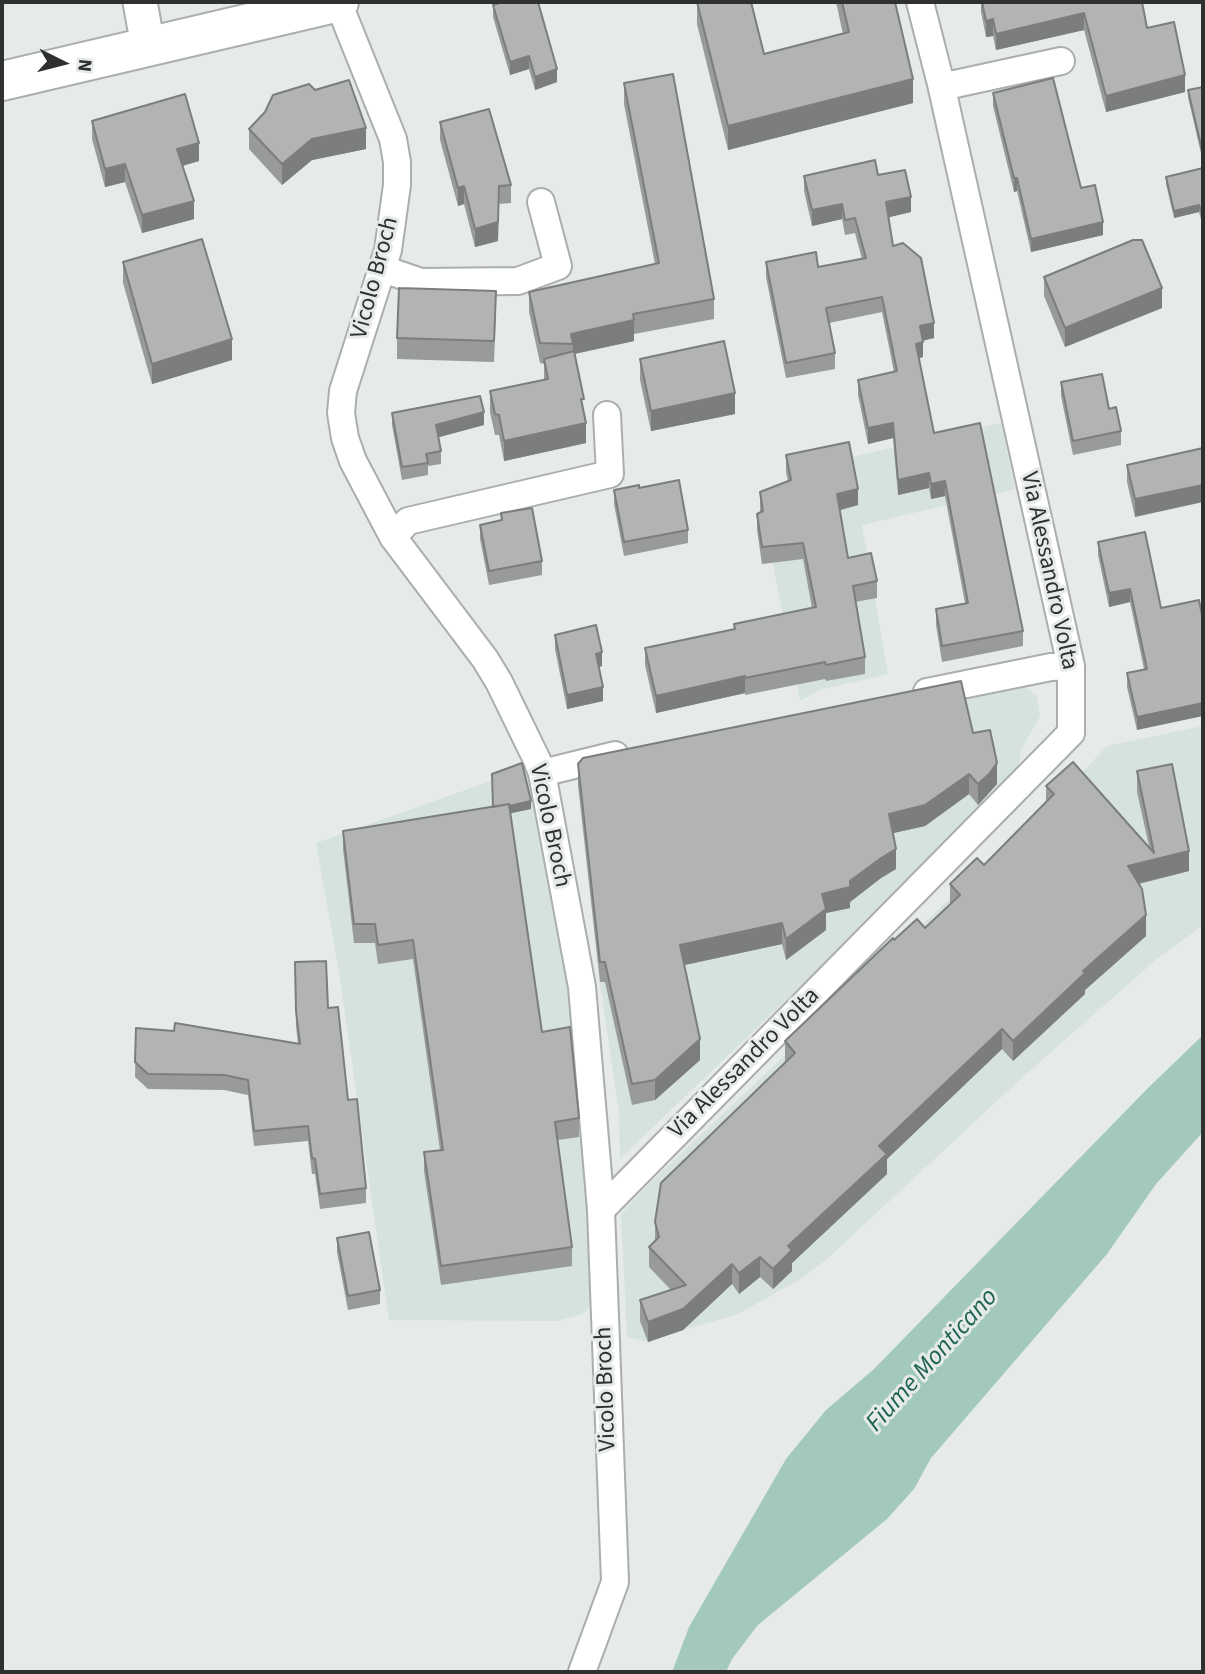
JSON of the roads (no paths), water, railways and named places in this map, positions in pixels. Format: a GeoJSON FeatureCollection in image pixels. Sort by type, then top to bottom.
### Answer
{"type":"FeatureCollection","features":[{"type":"Feature","properties":{"kind":"main road"},"geometry":{"type":"LineString","coordinates":[[2,81],[338,2]]}},
{"type":"Feature","properties":{"kind":"street"},"geometry":{"type":"LineString","coordinates":[[140,2],[148,46]]}},
{"type":"Feature","properties":{"kind":"street","name":"Vicolo Broch"},"geometry":{"type":"LineString","coordinates":[[338,2],[393,139],[397,162],[397,185],[388,250],[343,391],[341,413],[345,438],[352,461],[393,537],[485,659],[499,682],[542,773],[582,987],[601,1210],[615,1582],[582,1672]]}},
{"type":"Feature","properties":{"kind":"street","name":"Via Alessandro Volta"},"geometry":{"type":"LineString","coordinates":[[601,1210],[1071,733],[1071,666],[941,83],[920,2]]}},
{"type":"Feature","properties":{"kind":"street"},"geometry":{"type":"LineString","coordinates":[[941,83],[955,84],[1060,61]]}},
{"type":"Feature","properties":{"kind":"street"},"geometry":{"type":"LineString","coordinates":[[383,269],[421,282],[518,281],[558,266],[541,202]]}},
{"type":"Feature","properties":{"kind":"street"},"geometry":{"type":"LineString","coordinates":[[393,537],[408,522],[610,474],[607,415]]}},
{"type":"Feature","properties":{"kind":"street"},"geometry":{"type":"LineString","coordinates":[[901,697],[1051,667],[1071,666]]}},
{"type":"Feature","properties":{"kind":"street"},"geometry":{"type":"LineString","coordinates":[[542,773],[642,750]]}},
{"type":"Feature","properties":{"kind":"water","name":"Fiume Monticano"},"geometry":{"type":"Polygon","coordinates":[[[1203,1035],[1203,1132],[1156,1184],[1107,1254],[931,1458],[914,1489],[887,1519],[758,1625],[732,1659],[726,1672],[672,1672],[689,1627],[786,1459],[826,1410],[874,1369],[1203,1035]]]}}]}
